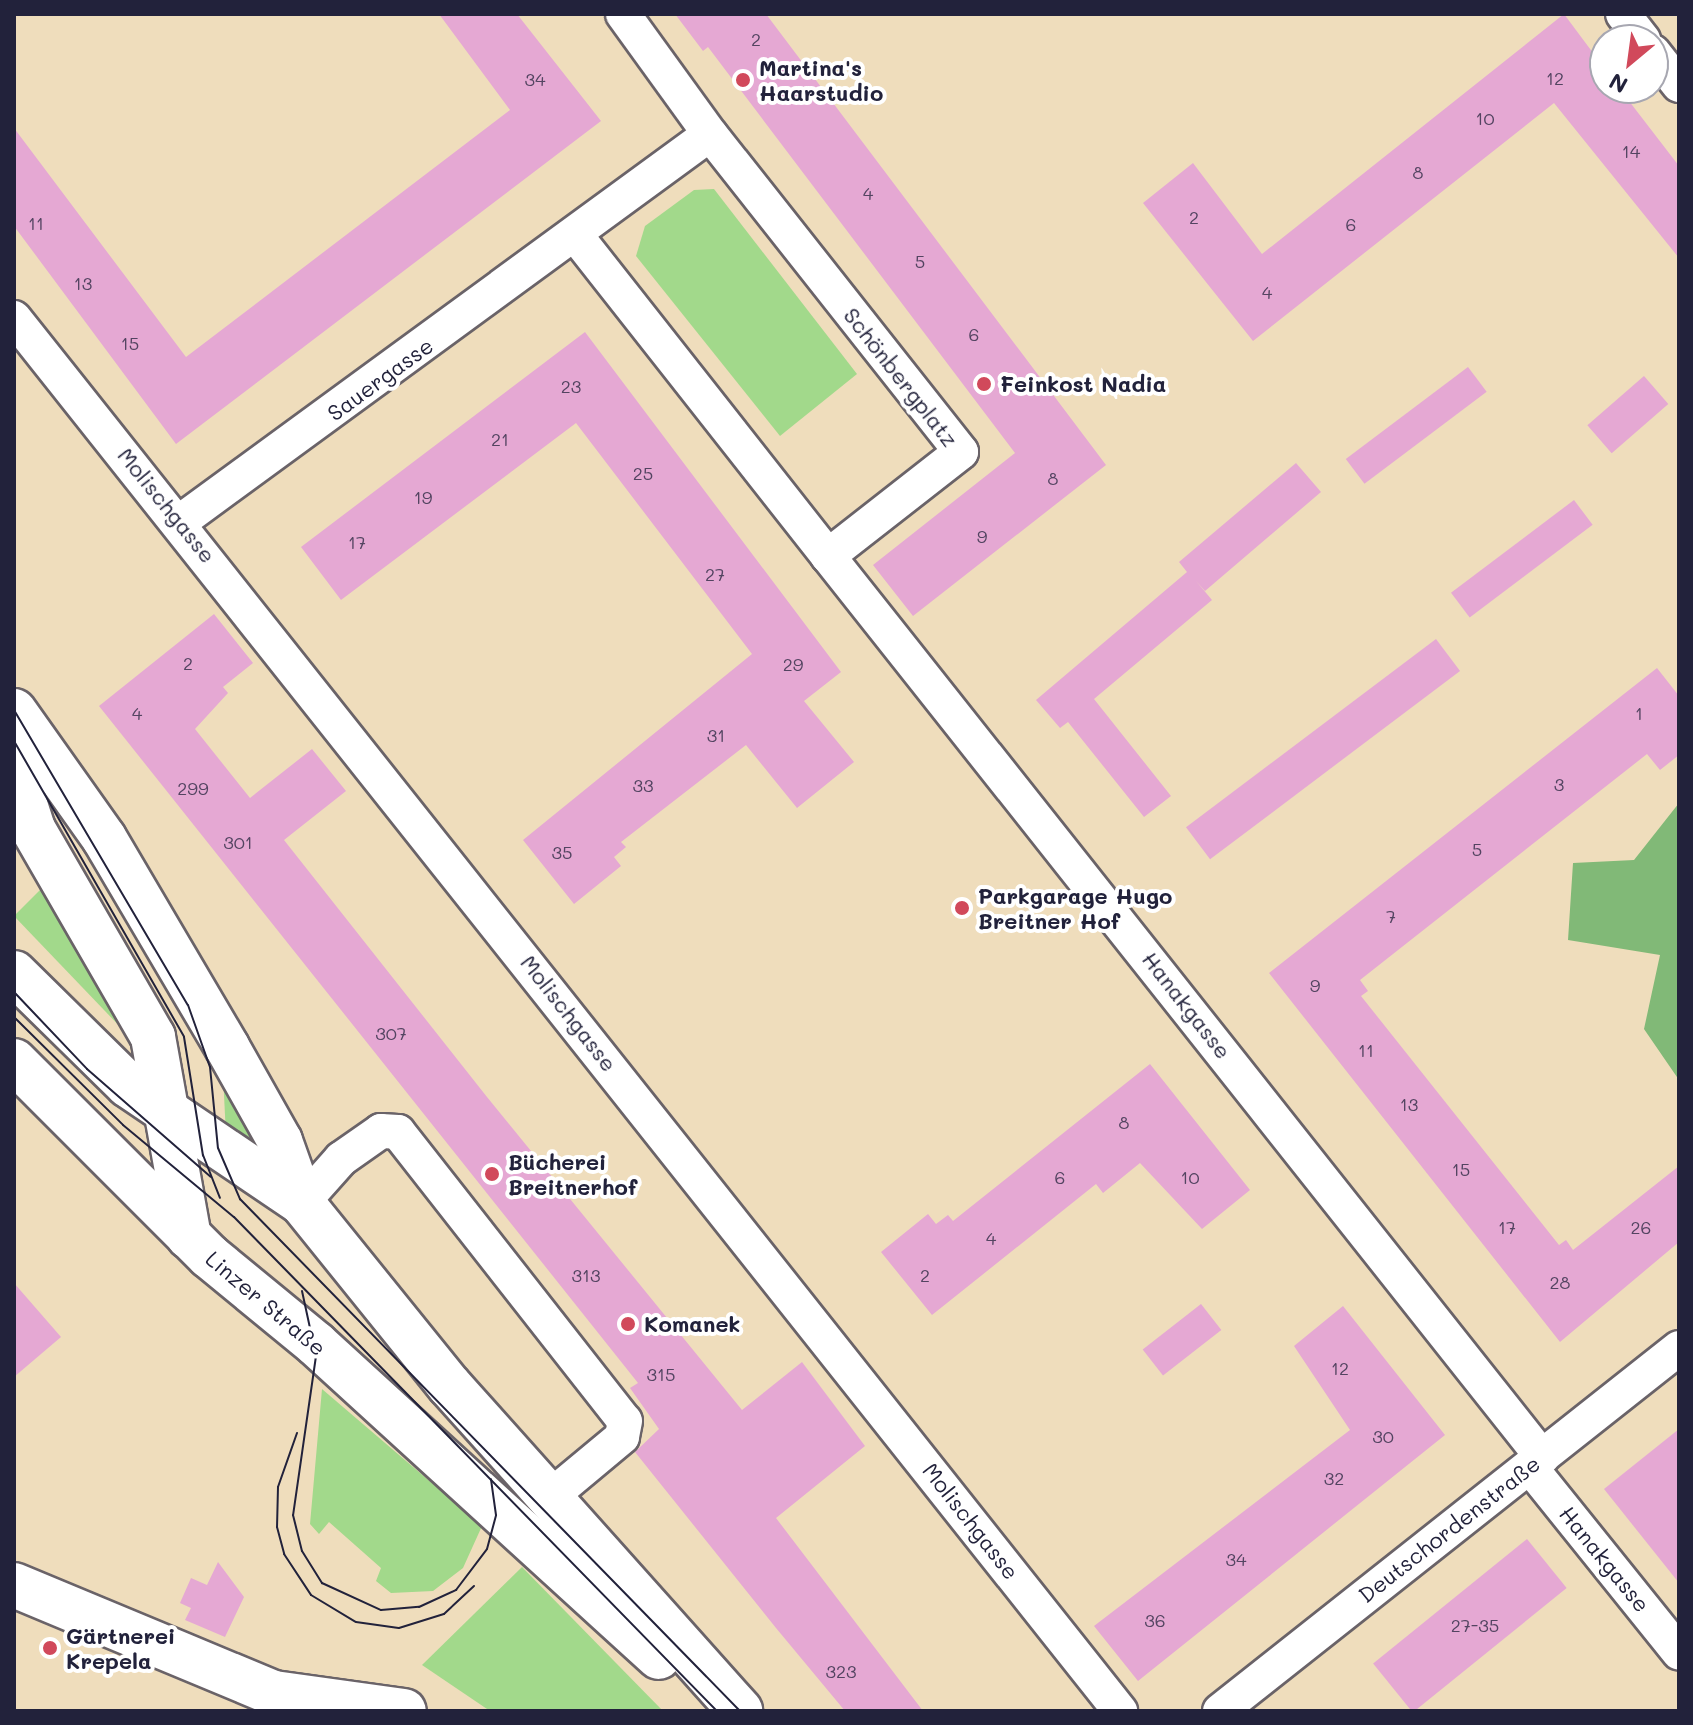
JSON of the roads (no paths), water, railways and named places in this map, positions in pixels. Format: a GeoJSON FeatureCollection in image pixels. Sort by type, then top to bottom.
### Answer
{"type":"FeatureCollection","features":[{"type":"Feature","properties":{"kind":"main road"},"geometry":{"type":"LineString","coordinates":[[14,711],[104,838],[227,1047],[280,1141],[302,1203]]}},
{"type":"Feature","properties":{"kind":"main road","name":"Linzer Straße"},"geometry":{"type":"LineString","coordinates":[[14,770],[33,829],[153,1037],[189,1237],[495,1504],[716,1711]]}},
{"type":"Feature","properties":{"kind":"main road"},"geometry":{"type":"LineString","coordinates":[[14,973],[98,1060],[302,1203],[550,1497],[740,1711]]}},
{"type":"Feature","properties":{"kind":"main road"},"geometry":{"type":"LineString","coordinates":[[14,1061],[189,1237]]}},
{"type":"Feature","properties":{"kind":"main road"},"geometry":{"type":"LineString","coordinates":[[14,1585],[200,1667],[298,1705],[404,1711]]}},
{"type":"Feature","properties":{"kind":"street"},"geometry":{"type":"LineString","coordinates":[[623,14],[710,134],[578,238],[828,556]]}},
{"type":"Feature","properties":{"kind":"street","name":"Schönbergplatz"},"geometry":{"type":"LineString","coordinates":[[710,134],[961,452],[828,556]]}},
{"type":"Feature","properties":{"kind":"street","name":"Sauergasse"},"geometry":{"type":"LineString","coordinates":[[181,521],[578,238]]}},
{"type":"Feature","properties":{"kind":"street","name":"Molischgasse"},"geometry":{"type":"LineString","coordinates":[[14,318],[181,521],[1120,1711]]}},
{"type":"Feature","properties":{"kind":"street","name":"Hanakgasse"},"geometry":{"type":"LineString","coordinates":[[828,556],[1536,1462],[1679,1652]]}},
{"type":"Feature","properties":{"kind":"street"},"geometry":{"type":"LineString","coordinates":[[302,1203],[341,1159],[381,1131],[398,1132],[625,1421],[622,1437],[550,1497]]}},
{"type":"Feature","properties":{"kind":"street","name":"Deutschordenstraße"},"geometry":{"type":"LineString","coordinates":[[1220,1711],[1679,1348]]}},
{"type":"Feature","properties":{"kind":"tram line"},"geometry":{"type":"LineString","coordinates":[[14,710],[188,1005],[210,1067],[218,1148],[240,1199],[740,1711]]}},
{"type":"Feature","properties":{"kind":"tram line"},"geometry":{"type":"LineString","coordinates":[[14,741],[184,1037],[203,1155],[220,1198]]}},
{"type":"Feature","properties":{"kind":"tram line"},"geometry":{"type":"LineString","coordinates":[[14,992],[87,1069],[211,1177]]}},
{"type":"Feature","properties":{"kind":"tram line"},"geometry":{"type":"LineString","coordinates":[[14,1017],[123,1125],[234,1217],[717,1711]]}},
{"type":"Feature","properties":{"kind":"tram line"},"geometry":{"type":"LineString","coordinates":[[302,1291],[316,1356],[293,1515],[302,1551],[322,1583],[381,1610],[419,1607],[456,1590],[487,1549],[496,1515],[491,1479]]}},
{"type":"Feature","properties":{"kind":"tram line"},"geometry":{"type":"LineString","coordinates":[[297,1433],[278,1487],[277,1527],[284,1554],[311,1595],[356,1622],[399,1628],[444,1614],[474,1586]]}},
{"type":"Feature","properties":{"kind":"place","name":"Martina's Haarstudio"},"geometry":{"type":"Point","coordinates":[743,80]}},
{"type":"Feature","properties":{"kind":"place","name":"Feinkost Nadia"},"geometry":{"type":"Point","coordinates":[984,384]}},
{"type":"Feature","properties":{"kind":"place","name":"Parkgarage Hugo Breitner Hof"},"geometry":{"type":"Point","coordinates":[962,908]}},
{"type":"Feature","properties":{"kind":"place","name":"Bücherei Breitnerhof"},"geometry":{"type":"Point","coordinates":[492,1174]}},
{"type":"Feature","properties":{"kind":"place","name":"Komanek"},"geometry":{"type":"Point","coordinates":[628,1324]}},
{"type":"Feature","properties":{"kind":"place","name":"Gärtnerei Krepela"},"geometry":{"type":"Point","coordinates":[50,1648]}}]}
